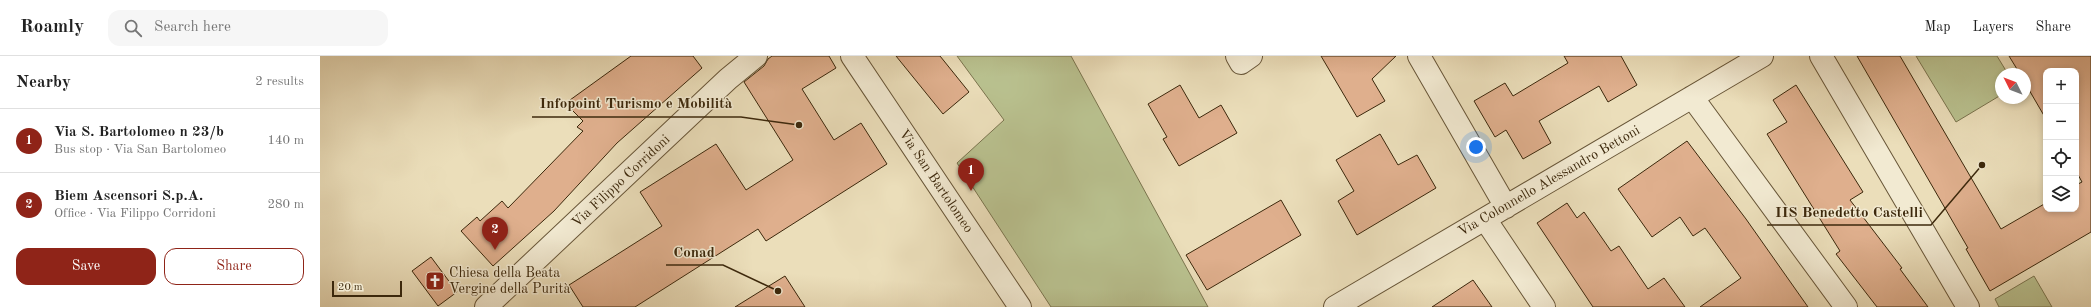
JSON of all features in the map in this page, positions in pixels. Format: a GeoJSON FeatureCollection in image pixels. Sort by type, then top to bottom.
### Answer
{"type":"FeatureCollection","features":[{"type":"Feature","properties":{"kind":"street","name":"Via Filippo Corridoni"},"geometry":{"type":"LineString","coordinates":[[486,307],[722,85],[756,56]]}},
{"type":"Feature","properties":{"kind":"street","name":"Via San Bartolomeo"},"geometry":{"type":"LineString","coordinates":[[852,56],[1020,307]]}},
{"type":"Feature","properties":{"kind":"street"},"geometry":{"type":"LineString","coordinates":[[1237,56],[1241,62],[1251,56]]}},
{"type":"Feature","properties":{"kind":"street"},"geometry":{"type":"LineString","coordinates":[[1419,56],[1506,207]]}},
{"type":"Feature","properties":{"kind":"street","name":"Via Colonnello Alessandro Bettoni"},"geometry":{"type":"LineString","coordinates":[[1335,307],[1762,56]]}},
{"type":"Feature","properties":{"kind":"street"},"geometry":{"type":"LineString","coordinates":[[1822,56],[1968,307]]}},
{"type":"Feature","properties":{"kind":"street"},"geometry":{"type":"LineString","coordinates":[[1692,97],[1846,307]]}},
{"type":"Feature","properties":{"kind":"street"},"geometry":{"type":"LineString","coordinates":[[1485,219],[1544,307]]}},
{"type":"Feature","properties":{"kind":"green space"},"geometry":{"type":"Polygon","coordinates":[[[957,56],[1071,56],[1208,307],[1051,307],[957,163],[1004,120],[957,56]]]}},
{"type":"Feature","properties":{"kind":"green space"},"geometry":{"type":"Polygon","coordinates":[[[1916,56],[1997,56],[2004,68],[1995,68],[1995,99],[1956,122],[1916,56]]]}},
{"type":"Feature","properties":{"kind":"green space"},"geometry":{"type":"Polygon","coordinates":[[[2034,276],[2052,307],[1999,307],[1995,299],[2034,276]]]}},
{"type":"Feature","properties":{"kind":"building"},"geometry":{"type":"Polygon","coordinates":[[[631,56],[693,56],[702,68],[617,143],[554,211],[493,266],[461,231],[477,217],[480,221],[502,201],[508,208],[583,131],[577,127],[583,121],[572,110],[574,107],[570,100],[631,56]]]}},
{"type":"Feature","properties":{"kind":"building"},"geometry":{"type":"Polygon","coordinates":[[[772,56],[829,56],[836,68],[802,89],[834,140],[861,123],[887,164],[766,241],[758,229],[635,307],[583,307],[569,285],[662,226],[640,192],[716,144],[746,190],[793,160],[744,82],[764,66],[768,59],[772,56]]]}},
{"type":"Feature","properties":{"kind":"building"},"geometry":{"type":"Polygon","coordinates":[[[896,56],[940,56],[969,92],[943,114],[896,56]]]}},
{"type":"Feature","properties":{"kind":"building"},"geometry":{"type":"Polygon","coordinates":[[[1321,56],[1396,56],[1372,79],[1385,101],[1357,117],[1321,56]]]}},
{"type":"Feature","properties":{"kind":"building"},"geometry":{"type":"Polygon","coordinates":[[[1564,56],[1621,56],[1637,85],[1608,102],[1599,86],[1539,121],[1551,143],[1523,159],[1506,130],[1495,137],[1474,101],[1505,83],[1513,96],[1568,63],[1564,56]]]}},
{"type":"Feature","properties":{"kind":"building"},"geometry":{"type":"Polygon","coordinates":[[[1857,56],[1900,56],[2001,229],[2043,205],[2043,212],[2079,212],[2079,184],[2082,182],[2079,176],[2079,68],[2043,68],[2043,114],[2031,93],[2031,68],[2016,68],[2009,56],[2091,56],[2091,232],[1990,291],[1966,249],[1968,248],[1857,56]]]}},
{"type":"Feature","properties":{"kind":"building"},"geometry":{"type":"Polygon","coordinates":[[[1180,85],[1199,118],[1221,105],[1237,133],[1179,166],[1163,139],[1167,137],[1148,104],[1180,85]]]}},
{"type":"Feature","properties":{"kind":"building"},"geometry":{"type":"Polygon","coordinates":[[[1796,85],[1863,192],[1850,200],[1902,268],[1900,269],[1928,307],[1877,307],[1836,254],[1840,251],[1767,134],[1787,122],[1773,100],[1796,85]]]}},
{"type":"Feature","properties":{"kind":"building"},"geometry":{"type":"Polygon","coordinates":[[[1380,134],[1398,165],[1417,155],[1436,188],[1357,235],[1338,201],[1354,191],[1336,160],[1380,134]]]}},
{"type":"Feature","properties":{"kind":"building"},"geometry":{"type":"Polygon","coordinates":[[[1687,141],[1746,219],[1808,307],[1700,307],[1741,278],[1705,228],[1693,236],[1680,217],[1652,237],[1618,189],[1687,141]]]}},
{"type":"Feature","properties":{"kind":"building"},"geometry":{"type":"Polygon","coordinates":[[[1281,200],[1301,235],[1207,290],[1186,255],[1281,200]]]}},
{"type":"Feature","properties":{"kind":"building"},"geometry":{"type":"Polygon","coordinates":[[[1567,203],[1577,218],[1584,212],[1611,251],[1619,246],[1648,289],[1664,278],[1685,307],[1593,307],[1537,223],[1567,203]]]}},
{"type":"Feature","properties":{"kind":"building","name":"Chiesa della Beata Vergine della Purità"},"geometry":{"type":"Polygon","coordinates":[[[431,257],[457,292],[438,306],[412,271],[431,257]]]}},
{"type":"Feature","properties":{"kind":"building"},"geometry":{"type":"Polygon","coordinates":[[[785,276],[805,307],[735,307],[785,276]]]}},
{"type":"Feature","properties":{"kind":"building"},"geometry":{"type":"Polygon","coordinates":[[[1473,280],[1492,307],[1432,307],[1473,280]]]}},
{"type":"Feature","properties":{"kind":"place","name":"Infopoint Turismo e Mobilità"},"geometry":{"type":"Point","coordinates":[799,125]}},
{"type":"Feature","properties":{"kind":"place","name":"IIS Benedetto Castelli"},"geometry":{"type":"Point","coordinates":[1982,165]}},
{"type":"Feature","properties":{"kind":"place","name":"Via S. Bartolomeo n 23/b"},"geometry":{"type":"Point","coordinates":[971,191]}},
{"type":"Feature","properties":{"kind":"place","name":"Biem Ascensori S.p.A."},"geometry":{"type":"Point","coordinates":[495,250]}},
{"type":"Feature","properties":{"kind":"place","name":"Chiesa della Beata Vergine della Purità"},"geometry":{"type":"Point","coordinates":[435,281]}},
{"type":"Feature","properties":{"kind":"place","name":"Conad"},"geometry":{"type":"Point","coordinates":[778,291]}}]}
